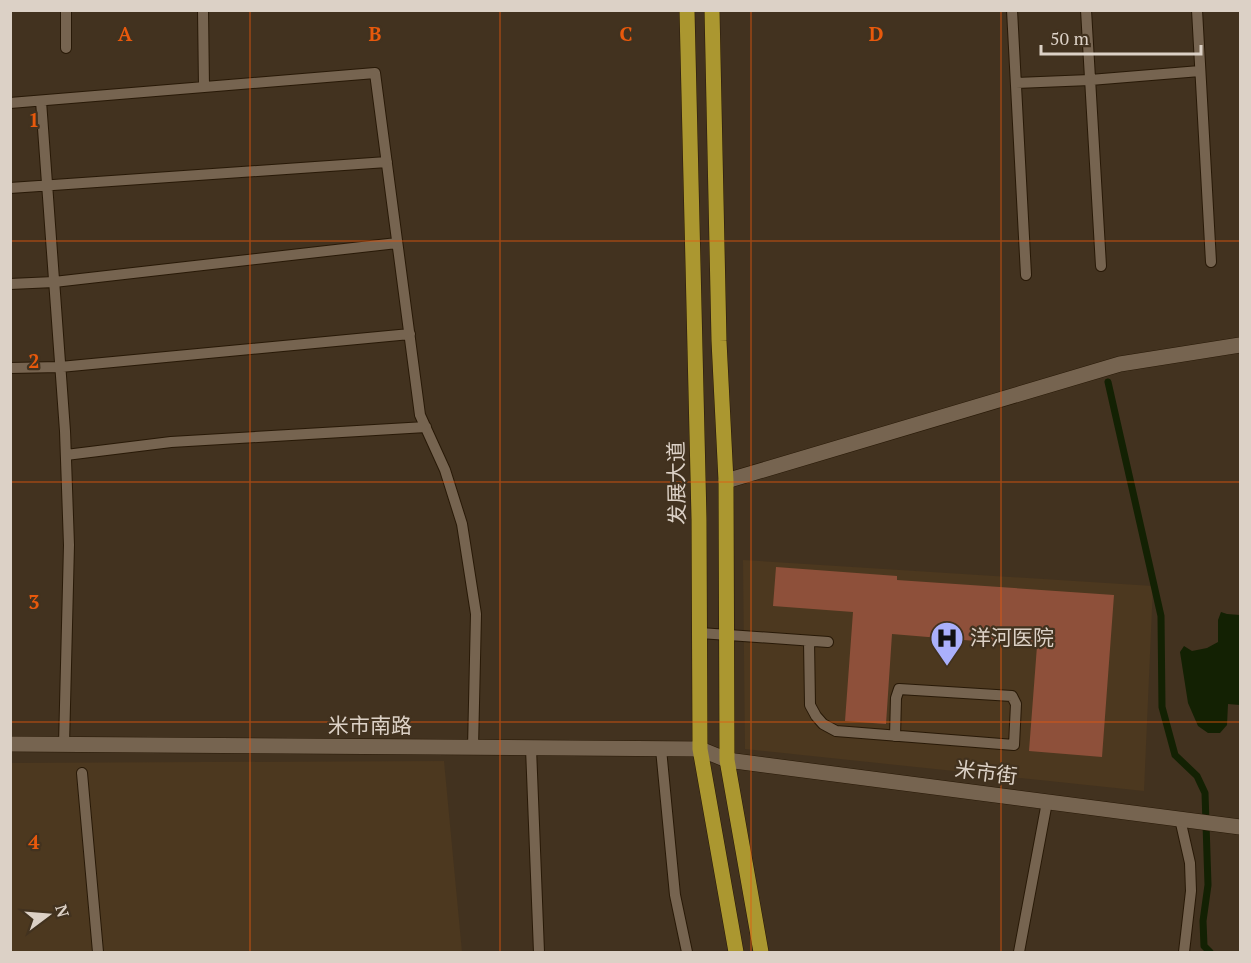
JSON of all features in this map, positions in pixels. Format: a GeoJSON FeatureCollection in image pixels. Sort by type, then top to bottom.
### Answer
{"type":"FeatureCollection","features":[{"type":"Feature","properties":{"kind":"main road","name":"发展大道"},"geometry":{"type":"LineString","coordinates":[[687,10],[699,507],[700,749],[736,952]]}},
{"type":"Feature","properties":{"kind":"main road"},"geometry":{"type":"LineString","coordinates":[[712,10],[719,341],[726,481],[727,760],[761,952]]}},
{"type":"Feature","properties":{"kind":"street"},"geometry":{"type":"LineString","coordinates":[[726,481],[1120,364],[1240,345]]}},
{"type":"Feature","properties":{"kind":"street","name":"米市南路"},"geometry":{"type":"LineString","coordinates":[[10,744],[700,749],[727,760]]}},
{"type":"Feature","properties":{"kind":"street","name":"米市街"},"geometry":{"type":"LineString","coordinates":[[727,760],[1240,827]]}},
{"type":"Feature","properties":{"kind":"lane"},"geometry":{"type":"LineString","coordinates":[[66,10],[66,48]]}},
{"type":"Feature","properties":{"kind":"lane"},"geometry":{"type":"LineString","coordinates":[[203,10],[204,87]]}},
{"type":"Feature","properties":{"kind":"lane"},"geometry":{"type":"LineString","coordinates":[[1012,10],[1026,275]]}},
{"type":"Feature","properties":{"kind":"lane"},"geometry":{"type":"LineString","coordinates":[[1086,10],[1101,266]]}},
{"type":"Feature","properties":{"kind":"lane"},"geometry":{"type":"LineString","coordinates":[[1197,10],[1211,262]]}},
{"type":"Feature","properties":{"kind":"lane"},"geometry":{"type":"LineString","coordinates":[[1016,83],[1090,80],[1200,71]]}},
{"type":"Feature","properties":{"kind":"lane"},"geometry":{"type":"LineString","coordinates":[[10,103],[375,73],[420,415],[445,470],[462,524],[476,614],[473,748]]}},
{"type":"Feature","properties":{"kind":"lane"},"geometry":{"type":"LineString","coordinates":[[41,100],[66,455],[69,544],[64,745]]}},
{"type":"Feature","properties":{"kind":"lane"},"geometry":{"type":"LineString","coordinates":[[10,188],[387,162]]}},
{"type":"Feature","properties":{"kind":"lane"},"geometry":{"type":"LineString","coordinates":[[10,284],[54,282],[397,243]]}},
{"type":"Feature","properties":{"kind":"lane"},"geometry":{"type":"LineString","coordinates":[[10,368],[60,367],[410,334]]}},
{"type":"Feature","properties":{"kind":"lane"},"geometry":{"type":"LineString","coordinates":[[66,455],[171,442],[426,427]]}},
{"type":"Feature","properties":{"kind":"lane"},"geometry":{"type":"LineString","coordinates":[[700,633],[828,642]]}},
{"type":"Feature","properties":{"kind":"lane"},"geometry":{"type":"LineString","coordinates":[[809,641],[810,705],[823,724],[836,731],[895,736],[1014,745],[1016,704],[1012,696],[899,689],[896,698],[895,736]]}},
{"type":"Feature","properties":{"kind":"lane"},"geometry":{"type":"LineString","coordinates":[[531,748],[539,952]]}},
{"type":"Feature","properties":{"kind":"lane"},"geometry":{"type":"LineString","coordinates":[[661,749],[675,895],[687,952]]}},
{"type":"Feature","properties":{"kind":"lane"},"geometry":{"type":"LineString","coordinates":[[82,773],[98,952]]}},
{"type":"Feature","properties":{"kind":"lane"},"geometry":{"type":"LineString","coordinates":[[1019,952],[1047,802]]}},
{"type":"Feature","properties":{"kind":"lane"},"geometry":{"type":"LineString","coordinates":[[1180,819],[1190,863],[1191,891],[1184,952]]}},
{"type":"Feature","properties":{"kind":"shaded area","name":"洋河医院"},"geometry":{"type":"Polygon","coordinates":[[[743,560],[1153,586],[1144,791],[745,749],[743,560]]]}},
{"type":"Feature","properties":{"kind":"shaded area"},"geometry":{"type":"Polygon","coordinates":[[[1221,612],[1240,615],[1240,705],[1228,704],[1227,725],[1220,733],[1208,733],[1198,726],[1188,703],[1180,652],[1184,646],[1192,651],[1207,648],[1218,642],[1218,620],[1221,612]]]}},
{"type":"Feature","properties":{"kind":"shaded area"},"geometry":{"type":"Polygon","coordinates":[[[444,761],[462,952],[11,952],[10,763],[444,761]]]}},
{"type":"Feature","properties":{"kind":"building"},"geometry":{"type":"Polygon","coordinates":[[[776,567],[897,576],[897,580],[1114,595],[1102,757],[1029,751],[1037,646],[892,634],[886,724],[845,721],[853,612],[773,606],[776,567]]]}},
{"type":"Feature","properties":{"kind":"waterway"},"geometry":{"type":"LineString","coordinates":[[1108,382],[1161,616],[1162,707],[1175,755],[1197,776],[1205,793],[1208,885],[1203,921],[1204,946],[1210,952]]}},
{"type":"Feature","properties":{"kind":"place","name":"洋河医院"},"geometry":{"type":"Point","coordinates":[947,667]}}]}
